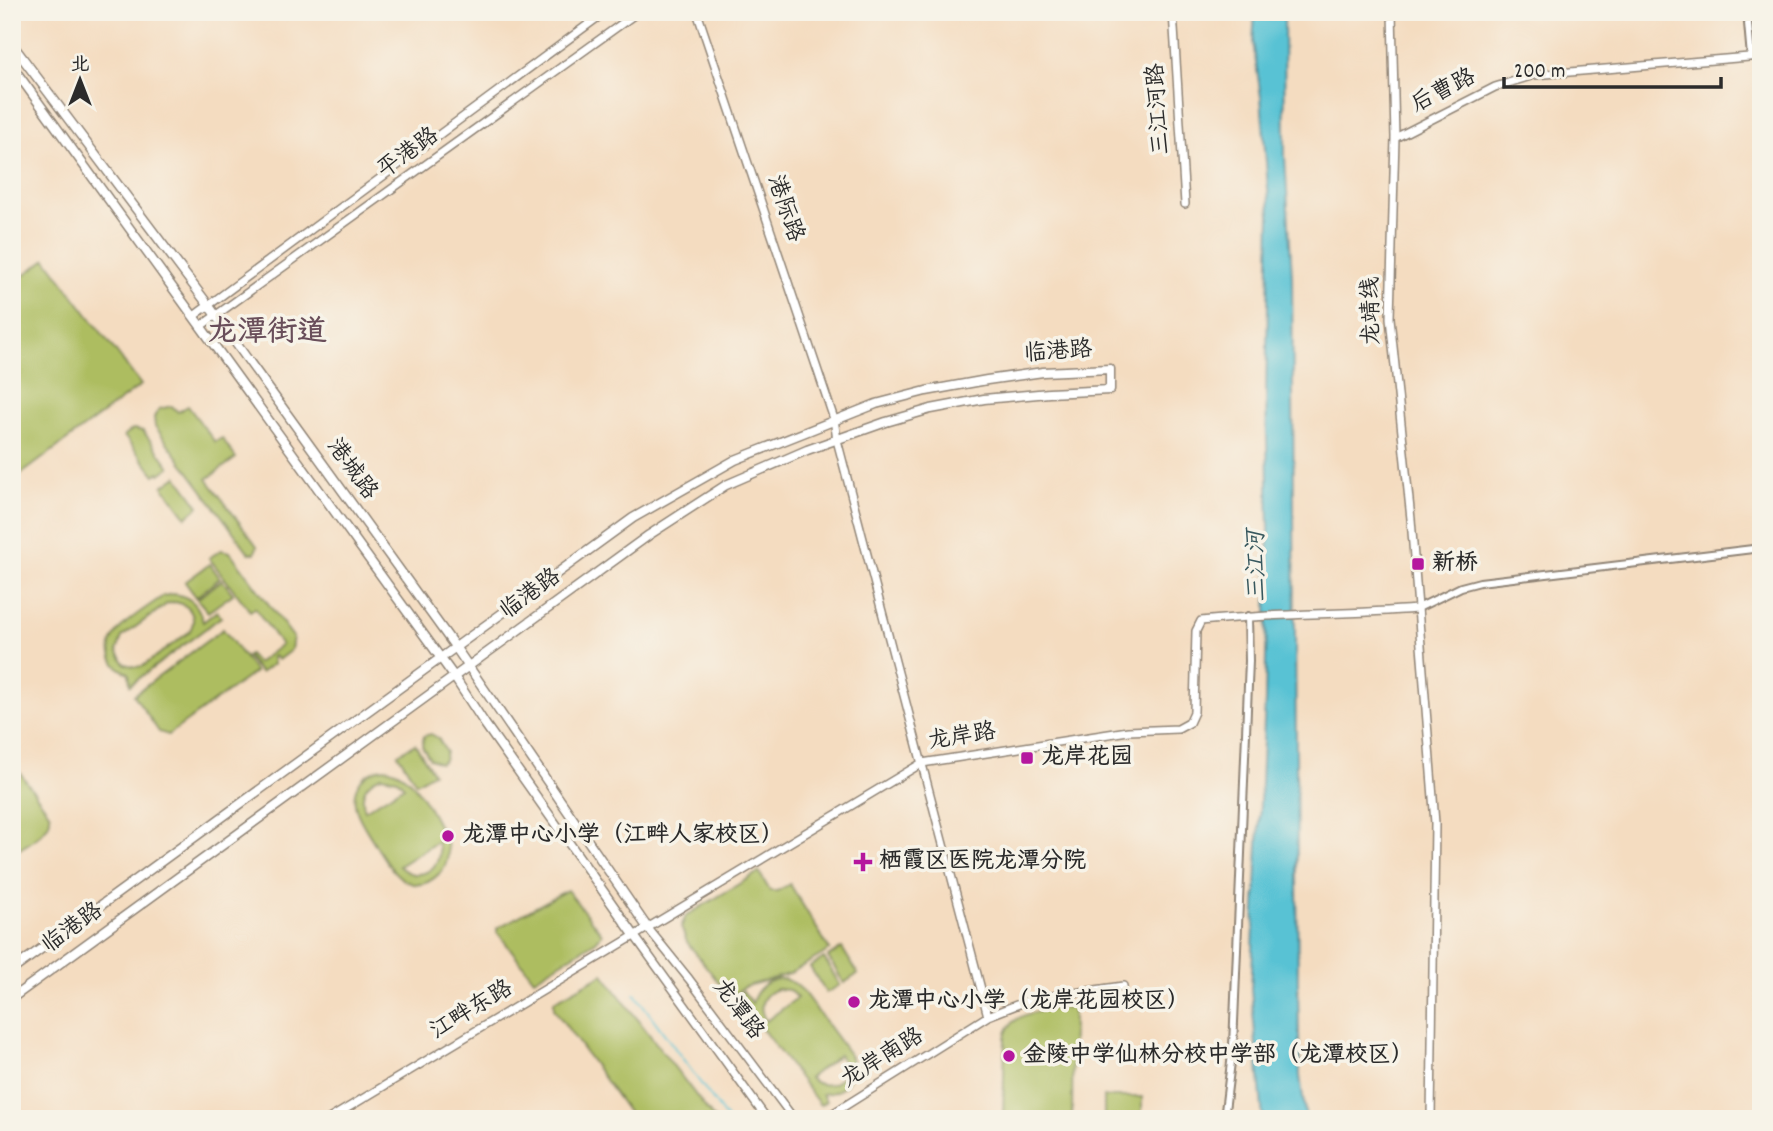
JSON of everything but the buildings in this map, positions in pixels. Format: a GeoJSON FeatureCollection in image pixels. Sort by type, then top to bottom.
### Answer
{"type":"FeatureCollection","features":[{"type":"Feature","properties":{"kind":"main road","name":"港城路"},"geometry":{"type":"LineString","coordinates":[[12,44],[209,306],[456,648],[647,927]]}},
{"type":"Feature","properties":{"kind":"main road","name":"港城路"},"geometry":{"type":"LineString","coordinates":[[12,66],[453,675],[634,935]]}},
{"type":"Feature","properties":{"kind":"main road","name":"临港路"},"geometry":{"type":"LineString","coordinates":[[12,970],[633,518],[734,460],[876,404],[939,388],[1043,372],[1110,369],[1110,390],[1036,394],[931,408],[807,450],[726,485],[649,535],[453,675],[12,998]]}},
{"type":"Feature","properties":{"kind":"street","name":"平港路"},"geometry":{"type":"LineString","coordinates":[[194,316],[605,12]]}},
{"type":"Feature","properties":{"kind":"street","name":"平港路"},"geometry":{"type":"LineString","coordinates":[[201,327],[638,12]]}},
{"type":"Feature","properties":{"kind":"street","name":"港际路"},"geometry":{"type":"LineString","coordinates":[[697,12],[834,419],[837,440],[988,1016]]}},
{"type":"Feature","properties":{"kind":"street","name":"三江河路"},"geometry":{"type":"LineString","coordinates":[[1172,12],[1185,204]]}},
{"type":"Feature","properties":{"kind":"street","name":"龙靖线"},"geometry":{"type":"LineString","coordinates":[[1392,12],[1395,138],[1390,318],[1411,519],[1434,823],[1432,1119]]}},
{"type":"Feature","properties":{"kind":"street"},"geometry":{"type":"LineString","coordinates":[[1747,12],[1751,57]]}},
{"type":"Feature","properties":{"kind":"street","name":"后曹路"},"geometry":{"type":"LineString","coordinates":[[1395,138],[1495,88],[1534,75],[1761,56]]}},
{"type":"Feature","properties":{"kind":"street"},"geometry":{"type":"LineString","coordinates":[[1224,1119],[1233,1046],[1249,661],[1248,616],[1363,614],[1416,609],[1461,587],[1480,582],[1761,548]]}},
{"type":"Feature","properties":{"kind":"street","name":"龙岸路"},"geometry":{"type":"LineString","coordinates":[[634,935],[922,763],[1128,731],[1178,729],[1189,723],[1194,712],[1196,631],[1200,621],[1248,616]]}},
{"type":"Feature","properties":{"kind":"street","name":"龙潭路"},"geometry":{"type":"LineString","coordinates":[[647,927],[794,1119]]}},
{"type":"Feature","properties":{"kind":"street","name":"龙潭路"},"geometry":{"type":"LineString","coordinates":[[634,935],[767,1119]]}},
{"type":"Feature","properties":{"kind":"street","name":"江畔东路"},"geometry":{"type":"LineString","coordinates":[[329,1119],[634,935]]}},
{"type":"Feature","properties":{"kind":"street","name":"龙岸南路"},"geometry":{"type":"LineString","coordinates":[[824,1119],[988,1016],[1032,999],[1123,986]]}},
{"type":"Feature","properties":{"kind":"street"},"geometry":{"type":"LineString","coordinates":[[12,1114],[16,1119]]}},
{"type":"Feature","properties":{"kind":"green space"},"geometry":{"type":"Polygon","coordinates":[[[46,259],[141,385],[12,481],[12,284],[46,259]]]}},
{"type":"Feature","properties":{"kind":"green space"},"geometry":{"type":"Polygon","coordinates":[[[172,406],[178,412],[188,406],[215,442],[222,438],[236,458],[207,479],[257,546],[255,553],[249,553],[155,426],[154,417],[159,409],[172,406]]]}},
{"type":"Feature","properties":{"kind":"green space"},"geometry":{"type":"Polygon","coordinates":[[[133,429],[143,431],[170,467],[155,475],[124,436],[133,429]]]}},
{"type":"Feature","properties":{"kind":"green space"},"geometry":{"type":"Polygon","coordinates":[[[177,476],[199,506],[186,517],[163,486],[177,476]]]}},
{"type":"Feature","properties":{"kind":"green space"},"geometry":{"type":"Polygon","coordinates":[[[221,550],[230,552],[293,637],[291,650],[278,660],[272,657],[273,664],[260,673],[246,656],[249,654],[257,663],[281,645],[255,608],[250,611],[209,558],[221,550]]]}},
{"type":"Feature","properties":{"kind":"green space"},"geometry":{"type":"Polygon","coordinates":[[[210,564],[220,578],[196,597],[185,582],[210,564]]]}},
{"type":"Feature","properties":{"kind":"green space"},"geometry":{"type":"Polygon","coordinates":[[[222,580],[233,594],[208,612],[197,599],[222,580]]]}},
{"type":"Feature","properties":{"kind":"green space"},"geometry":{"type":"Polygon","coordinates":[[[173,594],[189,599],[196,606],[203,622],[217,611],[221,617],[130,685],[129,673],[113,661],[111,645],[114,637],[128,621],[163,596],[173,594]],[[167,604],[122,637],[117,651],[125,664],[143,666],[189,632],[193,617],[189,609],[181,604],[167,604]]]}},
{"type":"Feature","properties":{"kind":"green space"},"geometry":{"type":"Polygon","coordinates":[[[223,629],[255,672],[168,735],[159,732],[134,695],[223,629]]]}},
{"type":"Feature","properties":{"kind":"green space"},"geometry":{"type":"Polygon","coordinates":[[[431,734],[438,738],[446,752],[440,763],[430,759],[422,746],[424,736],[431,734]]]}},
{"type":"Feature","properties":{"kind":"green space"},"geometry":{"type":"Polygon","coordinates":[[[415,744],[433,773],[416,783],[398,754],[415,744]]]}},
{"type":"Feature","properties":{"kind":"green space"},"geometry":{"type":"Polygon","coordinates":[[[12,762],[50,814],[50,821],[43,832],[12,854],[12,762]]]}},
{"type":"Feature","properties":{"kind":"green space"},"geometry":{"type":"Polygon","coordinates":[[[384,768],[405,776],[413,785],[445,838],[448,847],[447,861],[440,873],[429,881],[410,883],[394,871],[358,813],[354,797],[356,788],[366,775],[384,768]],[[382,776],[372,781],[365,789],[365,810],[404,786],[397,779],[382,776]],[[437,842],[399,866],[414,874],[428,871],[438,859],[437,842]]]}},
{"type":"Feature","properties":{"kind":"green space"},"geometry":{"type":"Polygon","coordinates":[[[759,872],[770,891],[777,891],[790,884],[830,950],[789,974],[744,987],[730,997],[687,942],[681,927],[686,916],[759,872]]]}},
{"type":"Feature","properties":{"kind":"green space"},"geometry":{"type":"Polygon","coordinates":[[[567,890],[602,934],[596,941],[534,979],[497,932],[497,928],[567,890]]]}},
{"type":"Feature","properties":{"kind":"green space"},"geometry":{"type":"Polygon","coordinates":[[[842,948],[858,974],[844,983],[828,957],[842,948]]]}},
{"type":"Feature","properties":{"kind":"green space"},"geometry":{"type":"Polygon","coordinates":[[[824,958],[840,985],[826,993],[810,967],[824,958]]]}},
{"type":"Feature","properties":{"kind":"green space"},"geometry":{"type":"Polygon","coordinates":[[[603,974],[714,1119],[633,1119],[554,1009],[554,1001],[603,974]]]}},
{"type":"Feature","properties":{"kind":"green space"},"geometry":{"type":"Polygon","coordinates":[[[784,979],[802,990],[851,1057],[852,1072],[847,1083],[837,1091],[822,1094],[826,1101],[820,1105],[737,996],[743,991],[752,1003],[764,985],[784,979]],[[777,989],[768,994],[762,1002],[766,1021],[797,998],[789,990],[777,989]],[[839,1055],[809,1078],[824,1085],[837,1081],[843,1070],[839,1055]]]}},
{"type":"Feature","properties":{"kind":"green space"},"geometry":{"type":"Polygon","coordinates":[[[1073,1007],[1072,1119],[1003,1119],[1005,1038],[1008,1028],[1022,1016],[1042,1010],[1073,1007]]]}},
{"type":"Feature","properties":{"kind":"green space"},"geometry":{"type":"Polygon","coordinates":[[[1104,1097],[1142,1097],[1142,1119],[1104,1119],[1104,1097]]]}},
{"type":"Feature","properties":{"kind":"water"},"geometry":{"type":"Polygon","coordinates":[[[1255,12],[1284,12],[1285,157],[1292,276],[1298,991],[1300,1076],[1306,1119],[1263,1119],[1251,990],[1265,700],[1269,530],[1266,394],[1270,215],[1261,97],[1253,42],[1255,12]]]}},
{"type":"Feature","properties":{"kind":"waterway"},"geometry":{"type":"LineString","coordinates":[[635,994],[727,1119]]}},
{"type":"Feature","properties":{"kind":"place","name":"新桥"},"geometry":{"type":"Point","coordinates":[1418,564]}},
{"type":"Feature","properties":{"kind":"place","name":"龙岸花园"},"geometry":{"type":"Point","coordinates":[1027,758]}},
{"type":"Feature","properties":{"kind":"place","name":"龙潭中心小学（江畔人家校区）"},"geometry":{"type":"Point","coordinates":[448,836]}},
{"type":"Feature","properties":{"kind":"place","name":"栖霞区医院龙潭分院"},"geometry":{"type":"Point","coordinates":[863,862]}},
{"type":"Feature","properties":{"kind":"place","name":"龙潭中心小学（龙岸花园校区）"},"geometry":{"type":"Point","coordinates":[854,1002]}},
{"type":"Feature","properties":{"kind":"place","name":"金陵中学仙林分校中学部（龙潭校区）"},"geometry":{"type":"Point","coordinates":[1009,1056]}},
{"type":"Feature","properties":{"kind":"district","name":"龙潭街道"},"geometry":{"type":"Point","coordinates":[267,334]}},
{"type":"Feature","properties":{"kind":"water label","name":"三江河"},"geometry":{"type":"Point","coordinates":[1258,566]}}]}
